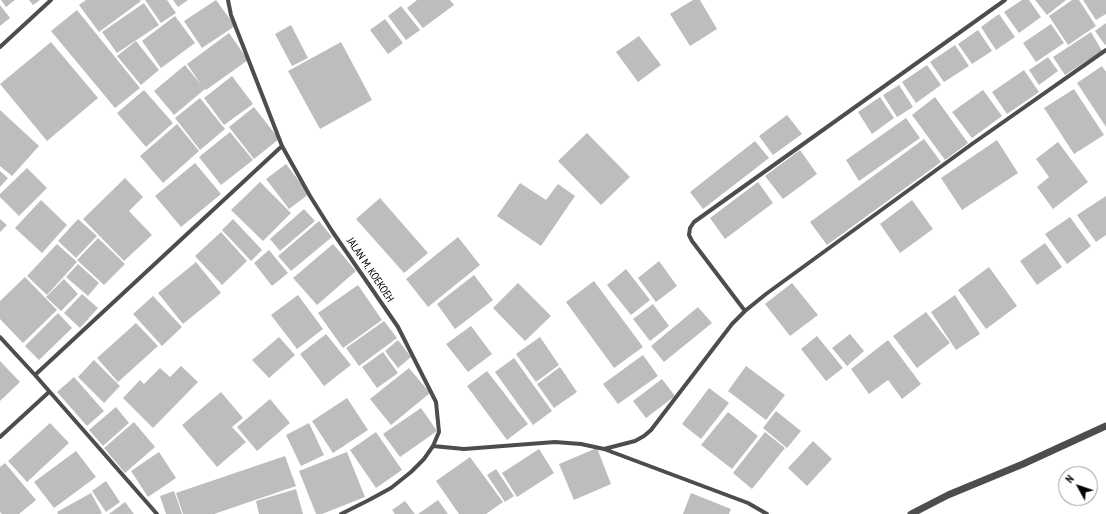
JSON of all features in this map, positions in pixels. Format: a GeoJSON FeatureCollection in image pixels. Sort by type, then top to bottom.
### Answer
{"type":"FeatureCollection","features":[{"type":"Feature","properties":{"kind":"street"},"geometry":{"type":"LineString","coordinates":[[0,47],[51,0]]}},
{"type":"Feature","properties":{"kind":"street","name":"JALAN M. KOEKOEH"},"geometry":{"type":"LineString","coordinates":[[228,0],[231,15],[282,146],[310,196],[332,231],[398,327],[436,402],[439,432],[433,446],[424,459],[391,488],[341,514]]}},
{"type":"Feature","properties":{"kind":"street"},"geometry":{"type":"LineString","coordinates":[[745,311],[692,241],[689,235],[690,228],[694,222],[1005,0]]}},
{"type":"Feature","properties":{"kind":"street"},"geometry":{"type":"LineString","coordinates":[[604,449],[635,441],[651,430],[719,340],[745,311],[766,294],[885,207],[1106,50]]}},
{"type":"Feature","properties":{"kind":"street"},"geometry":{"type":"LineString","coordinates":[[35,375],[282,146]]}},
{"type":"Feature","properties":{"kind":"street"},"geometry":{"type":"LineString","coordinates":[[0,338],[35,375],[157,514]]}},
{"type":"Feature","properties":{"kind":"street"},"geometry":{"type":"LineString","coordinates":[[0,437],[49,392]]}},
{"type":"Feature","properties":{"kind":"street"},"geometry":{"type":"LineString","coordinates":[[911,514],[948,495],[1023,464],[1106,426]]}},
{"type":"Feature","properties":{"kind":"street"},"geometry":{"type":"LineString","coordinates":[[433,446],[464,449],[555,442],[581,444],[604,449],[748,503],[767,514]]}},
{"type":"Feature","properties":{"kind":"building"},"geometry":{"type":"Polygon","coordinates":[[[1,0],[15,0],[6,7],[1,0]]]}},
{"type":"Feature","properties":{"kind":"building"},"geometry":{"type":"Polygon","coordinates":[[[29,0],[40,0],[33,5],[29,0]]]}},
{"type":"Feature","properties":{"kind":"building"},"geometry":{"type":"Polygon","coordinates":[[[86,0],[141,1],[99,32],[79,5],[86,0]]]}},
{"type":"Feature","properties":{"kind":"building"},"geometry":{"type":"Polygon","coordinates":[[[145,0],[167,0],[176,13],[161,23],[145,0]]]}},
{"type":"Feature","properties":{"kind":"building"},"geometry":{"type":"Polygon","coordinates":[[[173,0],[188,0],[178,7],[173,0]]]}},
{"type":"Feature","properties":{"kind":"building"},"geometry":{"type":"Polygon","coordinates":[[[216,0],[235,26],[202,48],[184,21],[216,0]]]}},
{"type":"Feature","properties":{"kind":"building"},"geometry":{"type":"Polygon","coordinates":[[[417,0],[450,0],[454,5],[423,28],[407,8],[417,0]]]}},
{"type":"Feature","properties":{"kind":"building"},"geometry":{"type":"Polygon","coordinates":[[[693,0],[700,0],[717,29],[690,46],[670,14],[693,0]]]}},
{"type":"Feature","properties":{"kind":"building"},"geometry":{"type":"Polygon","coordinates":[[[1022,0],[1029,0],[1041,17],[1019,33],[1004,12],[1022,0]]]}},
{"type":"Feature","properties":{"kind":"building"},"geometry":{"type":"Polygon","coordinates":[[[1035,0],[1066,0],[1047,15],[1035,0]]]}},
{"type":"Feature","properties":{"kind":"building"},"geometry":{"type":"Polygon","coordinates":[[[1072,0],[1079,0],[1096,26],[1068,45],[1049,16],[1072,0]]]}},
{"type":"Feature","properties":{"kind":"building"},"geometry":{"type":"Polygon","coordinates":[[[1083,0],[1106,0],[1106,14],[1096,20],[1083,0]]]}},
{"type":"Feature","properties":{"kind":"building"},"geometry":{"type":"Polygon","coordinates":[[[144,3],[159,25],[117,53],[102,32],[144,3]]]}},
{"type":"Feature","properties":{"kind":"building"},"geometry":{"type":"Polygon","coordinates":[[[0,5],[10,18],[0,26],[0,5]]]}},
{"type":"Feature","properties":{"kind":"building"},"geometry":{"type":"Polygon","coordinates":[[[401,6],[420,30],[406,40],[388,16],[401,6]]]}},
{"type":"Feature","properties":{"kind":"building"},"geometry":{"type":"Polygon","coordinates":[[[77,10],[140,88],[115,108],[51,31],[77,10]]]}},
{"type":"Feature","properties":{"kind":"building"},"geometry":{"type":"Polygon","coordinates":[[[999,14],[1015,37],[996,50],[981,27],[999,14]]]}},
{"type":"Feature","properties":{"kind":"building"},"geometry":{"type":"Polygon","coordinates":[[[175,16],[195,43],[161,68],[142,41],[175,16]]]}},
{"type":"Feature","properties":{"kind":"building"},"geometry":{"type":"Polygon","coordinates":[[[385,19],[403,43],[388,54],[370,30],[385,19]]]}},
{"type":"Feature","properties":{"kind":"building"},"geometry":{"type":"Polygon","coordinates":[[[1106,23],[1106,44],[1105,45],[1095,31],[1106,23]]]}},
{"type":"Feature","properties":{"kind":"building"},"geometry":{"type":"Polygon","coordinates":[[[1051,24],[1064,43],[1036,62],[1023,43],[1051,24]]]}},
{"type":"Feature","properties":{"kind":"building"},"geometry":{"type":"Polygon","coordinates":[[[291,25],[308,58],[292,66],[275,34],[291,25]]]}},
{"type":"Feature","properties":{"kind":"building"},"geometry":{"type":"Polygon","coordinates":[[[978,30],[992,51],[972,64],[958,44],[978,30]]]}},
{"type":"Feature","properties":{"kind":"building"},"geometry":{"type":"Polygon","coordinates":[[[1091,32],[1102,51],[1065,75],[1053,57],[1091,32]]]}},
{"type":"Feature","properties":{"kind":"building"},"geometry":{"type":"Polygon","coordinates":[[[229,33],[248,60],[206,90],[205,89],[174,115],[154,91],[185,65],[202,86],[187,64],[229,33]]]}},
{"type":"Feature","properties":{"kind":"building"},"geometry":{"type":"Polygon","coordinates":[[[639,36],[661,65],[638,82],[616,52],[639,36]]]}},
{"type":"Feature","properties":{"kind":"building"},"geometry":{"type":"Polygon","coordinates":[[[136,41],[159,70],[141,85],[117,56],[136,41]]]}},
{"type":"Feature","properties":{"kind":"building"},"geometry":{"type":"Polygon","coordinates":[[[51,42],[98,98],[47,141],[0,84],[51,42]]]}},
{"type":"Feature","properties":{"kind":"building"},"geometry":{"type":"Polygon","coordinates":[[[341,42],[372,100],[320,129],[288,71],[341,42]]]}},
{"type":"Feature","properties":{"kind":"building"},"geometry":{"type":"Polygon","coordinates":[[[955,45],[969,66],[944,82],[930,62],[955,45]]]}},
{"type":"Feature","properties":{"kind":"building"},"geometry":{"type":"Polygon","coordinates":[[[1048,57],[1058,71],[1039,85],[1029,70],[1048,57]]]}},
{"type":"Feature","properties":{"kind":"building"},"geometry":{"type":"Polygon","coordinates":[[[927,65],[941,85],[916,103],[902,82],[927,65]]]}},
{"type":"Feature","properties":{"kind":"building"},"geometry":{"type":"Polygon","coordinates":[[[1102,66],[1106,72],[1106,127],[1077,83],[1102,66]]]}},
{"type":"Feature","properties":{"kind":"building"},"geometry":{"type":"Polygon","coordinates":[[[1024,70],[1039,92],[1007,114],[992,92],[1024,70]]]}},
{"type":"Feature","properties":{"kind":"building"},"geometry":{"type":"Polygon","coordinates":[[[232,76],[253,104],[224,125],[204,98],[232,76]]]}},
{"type":"Feature","properties":{"kind":"building"},"geometry":{"type":"Polygon","coordinates":[[[899,85],[913,107],[897,117],[883,95],[899,85]]]}},
{"type":"Feature","properties":{"kind":"building"},"geometry":{"type":"Polygon","coordinates":[[[1074,89],[1104,135],[1074,154],[1044,108],[1074,89]]]}},
{"type":"Feature","properties":{"kind":"building"},"geometry":{"type":"Polygon","coordinates":[[[144,90],[173,123],[146,147],[117,113],[144,90]]]}},
{"type":"Feature","properties":{"kind":"building"},"geometry":{"type":"Polygon","coordinates":[[[983,90],[1002,116],[972,138],[952,112],[983,90]]]}},
{"type":"Feature","properties":{"kind":"building"},"geometry":{"type":"Polygon","coordinates":[[[880,97],[894,118],[872,134],[858,112],[880,97]]]}},
{"type":"Feature","properties":{"kind":"building"},"geometry":{"type":"Polygon","coordinates":[[[935,97],[968,143],[945,160],[912,115],[935,97]]]}},
{"type":"Feature","properties":{"kind":"building"},"geometry":{"type":"Polygon","coordinates":[[[200,98],[225,129],[200,150],[175,118],[200,98]]]}},
{"type":"Feature","properties":{"kind":"building"},"geometry":{"type":"Polygon","coordinates":[[[254,107],[279,139],[254,159],[229,127],[254,107]]]}},
{"type":"Feature","properties":{"kind":"building"},"geometry":{"type":"Polygon","coordinates":[[[0,110],[39,146],[12,176],[0,166],[0,110]]]}},
{"type":"Feature","properties":{"kind":"building"},"geometry":{"type":"Polygon","coordinates":[[[787,115],[802,134],[773,155],[759,136],[787,115]]]}},
{"type":"Feature","properties":{"kind":"building"},"geometry":{"type":"Polygon","coordinates":[[[906,118],[920,138],[859,181],[846,160],[906,118]]]}},
{"type":"Feature","properties":{"kind":"building"},"geometry":{"type":"Polygon","coordinates":[[[177,124],[199,151],[163,183],[140,156],[177,124]]]}},
{"type":"Feature","properties":{"kind":"building"},"geometry":{"type":"Polygon","coordinates":[[[230,132],[253,160],[221,185],[199,157],[230,132]]]}},
{"type":"Feature","properties":{"kind":"building"},"geometry":{"type":"Polygon","coordinates":[[[587,133],[630,177],[601,205],[558,161],[587,133]]]}},
{"type":"Feature","properties":{"kind":"building"},"geometry":{"type":"Polygon","coordinates":[[[924,139],[941,162],[827,245],[810,222],[924,139]]]}},
{"type":"Feature","properties":{"kind":"building"},"geometry":{"type":"Polygon","coordinates":[[[997,140],[1018,173],[962,210],[941,178],[997,140]]]}},
{"type":"Feature","properties":{"kind":"building"},"geometry":{"type":"Polygon","coordinates":[[[755,141],[769,158],[703,209],[690,192],[755,141]]]}},
{"type":"Feature","properties":{"kind":"building"},"geometry":{"type":"Polygon","coordinates":[[[1058,142],[1088,182],[1053,209],[1037,187],[1049,177],[1036,159],[1058,142]]]}},
{"type":"Feature","properties":{"kind":"building"},"geometry":{"type":"Polygon","coordinates":[[[800,150],[817,174],[783,199],[765,176],[800,150]]]}},
{"type":"Feature","properties":{"kind":"building"},"geometry":{"type":"Polygon","coordinates":[[[195,163],[221,194],[181,227],[155,196],[195,163]]]}},
{"type":"Feature","properties":{"kind":"building"},"geometry":{"type":"Polygon","coordinates":[[[286,164],[309,194],[289,209],[266,179],[286,164]]]}},
{"type":"Feature","properties":{"kind":"building"},"geometry":{"type":"Polygon","coordinates":[[[27,168],[47,188],[19,216],[0,197],[0,194],[27,168]]]}},
{"type":"Feature","properties":{"kind":"building"},"geometry":{"type":"Polygon","coordinates":[[[0,171],[8,178],[0,187],[0,171]]]}},
{"type":"Feature","properties":{"kind":"building"},"geometry":{"type":"Polygon","coordinates":[[[125,178],[143,197],[129,211],[152,235],[124,261],[83,219],[125,178]]]}},
{"type":"Feature","properties":{"kind":"building"},"geometry":{"type":"Polygon","coordinates":[[[260,182],[291,213],[263,241],[231,210],[260,182]]]}},
{"type":"Feature","properties":{"kind":"building"},"geometry":{"type":"Polygon","coordinates":[[[758,182],[773,203],[725,239],[710,218],[758,182]]]}},
{"type":"Feature","properties":{"kind":"building"},"geometry":{"type":"Polygon","coordinates":[[[520,183],[546,200],[558,184],[575,196],[541,246],[497,216],[520,183]]]}},
{"type":"Feature","properties":{"kind":"building"},"geometry":{"type":"Polygon","coordinates":[[[1106,196],[1106,235],[1096,242],[1077,215],[1106,196]]]}},
{"type":"Feature","properties":{"kind":"building"},"geometry":{"type":"Polygon","coordinates":[[[380,198],[428,253],[404,273],[356,219],[380,198]]]}},
{"type":"Feature","properties":{"kind":"building"},"geometry":{"type":"Polygon","coordinates":[[[41,200],[67,225],[42,253],[15,228],[41,200]]]}},
{"type":"Feature","properties":{"kind":"building"},"geometry":{"type":"Polygon","coordinates":[[[912,200],[933,229],[900,253],[880,224],[912,200]]]}},
{"type":"Feature","properties":{"kind":"building"},"geometry":{"type":"Polygon","coordinates":[[[304,209],[315,221],[280,251],[270,239],[304,209]]]}},
{"type":"Feature","properties":{"kind":"building"},"geometry":{"type":"Polygon","coordinates":[[[1070,217],[1091,246],[1067,264],[1045,234],[1070,217]]]}},
{"type":"Feature","properties":{"kind":"building"},"geometry":{"type":"Polygon","coordinates":[[[0,219],[7,225],[0,232],[0,219]]]}},
{"type":"Feature","properties":{"kind":"building"},"geometry":{"type":"Polygon","coordinates":[[[78,219],[97,236],[76,258],[58,241],[78,219]]]}},
{"type":"Feature","properties":{"kind":"building"},"geometry":{"type":"Polygon","coordinates":[[[233,219],[262,250],[251,261],[222,230],[233,219]]]}},
{"type":"Feature","properties":{"kind":"building"},"geometry":{"type":"Polygon","coordinates":[[[319,221],[332,237],[291,271],[278,256],[319,221]]]}},
{"type":"Feature","properties":{"kind":"building"},"geometry":{"type":"Polygon","coordinates":[[[221,232],[247,261],[222,285],[195,256],[221,232]]]}},
{"type":"Feature","properties":{"kind":"building"},"geometry":{"type":"Polygon","coordinates":[[[458,237],[480,265],[428,307],[406,279],[458,237]]]}},
{"type":"Feature","properties":{"kind":"building"},"geometry":{"type":"Polygon","coordinates":[[[98,238],[125,264],[104,285],[77,260],[98,238]]]}},
{"type":"Feature","properties":{"kind":"building"},"geometry":{"type":"Polygon","coordinates":[[[1045,243],[1062,267],[1037,285],[1020,261],[1045,243]]]}},
{"type":"Feature","properties":{"kind":"building"},"geometry":{"type":"Polygon","coordinates":[[[57,244],[77,262],[47,295],[27,276],[57,244]]]}},
{"type":"Feature","properties":{"kind":"building"},"geometry":{"type":"Polygon","coordinates":[[[333,244],[356,271],[317,305],[293,278],[333,244]]]}},
{"type":"Feature","properties":{"kind":"building"},"geometry":{"type":"Polygon","coordinates":[[[269,250],[288,273],[272,286],[254,263],[269,250]]]}},
{"type":"Feature","properties":{"kind":"building"},"geometry":{"type":"Polygon","coordinates":[[[659,261],[677,286],[656,302],[638,278],[659,261]]]}},
{"type":"Feature","properties":{"kind":"building"},"geometry":{"type":"Polygon","coordinates":[[[196,262],[221,293],[183,324],[158,293],[196,262]]]}},
{"type":"Feature","properties":{"kind":"building"},"geometry":{"type":"Polygon","coordinates":[[[78,264],[99,283],[88,296],[66,277],[78,264]]]}},
{"type":"Feature","properties":{"kind":"building"},"geometry":{"type":"Polygon","coordinates":[[[989,267],[1017,306],[986,329],[958,290],[989,267]]]}},
{"type":"Feature","properties":{"kind":"building"},"geometry":{"type":"Polygon","coordinates":[[[626,269],[650,300],[631,315],[607,285],[626,269]]]}},
{"type":"Feature","properties":{"kind":"building"},"geometry":{"type":"Polygon","coordinates":[[[474,275],[493,300],[455,329],[437,304],[474,275]]]}},
{"type":"Feature","properties":{"kind":"building"},"geometry":{"type":"Polygon","coordinates":[[[25,277],[57,310],[23,343],[0,319],[0,301],[25,277]]]}},
{"type":"Feature","properties":{"kind":"building"},"geometry":{"type":"Polygon","coordinates":[[[64,279],[78,294],[61,311],[46,297],[64,279]]]}},
{"type":"Feature","properties":{"kind":"building"},"geometry":{"type":"Polygon","coordinates":[[[594,281],[643,347],[614,368],[566,302],[594,281]]]}},
{"type":"Feature","properties":{"kind":"building"},"geometry":{"type":"Polygon","coordinates":[[[518,283],[551,316],[525,341],[493,308],[518,283]]]}},
{"type":"Feature","properties":{"kind":"building"},"geometry":{"type":"Polygon","coordinates":[[[792,283],[818,315],[790,336],[765,304],[792,283]]]}},
{"type":"Feature","properties":{"kind":"building"},"geometry":{"type":"Polygon","coordinates":[[[358,285],[382,320],[343,348],[318,313],[358,285]]]}},
{"type":"Feature","properties":{"kind":"building"},"geometry":{"type":"Polygon","coordinates":[[[82,294],[98,308],[80,328],[64,313],[82,294]]]}},
{"type":"Feature","properties":{"kind":"building"},"geometry":{"type":"Polygon","coordinates":[[[298,295],[323,329],[297,349],[271,315],[298,295]]]}},
{"type":"Feature","properties":{"kind":"building"},"geometry":{"type":"Polygon","coordinates":[[[955,295],[980,334],[956,350],[931,312],[955,295]]]}},
{"type":"Feature","properties":{"kind":"building"},"geometry":{"type":"Polygon","coordinates":[[[153,296],[182,327],[162,346],[133,314],[153,296]]]}},
{"type":"Feature","properties":{"kind":"building"},"geometry":{"type":"Polygon","coordinates":[[[653,304],[669,326],[650,341],[633,319],[653,304]]]}},
{"type":"Feature","properties":{"kind":"building"},"geometry":{"type":"Polygon","coordinates":[[[698,307],[712,323],[664,362],[651,346],[698,307]]]}},
{"type":"Feature","properties":{"kind":"building"},"geometry":{"type":"Polygon","coordinates":[[[926,312],[950,343],[917,368],[893,336],[926,312]]]}},
{"type":"Feature","properties":{"kind":"building"},"geometry":{"type":"Polygon","coordinates":[[[58,313],[72,328],[39,360],[25,346],[58,313]]]}},
{"type":"Feature","properties":{"kind":"building"},"geometry":{"type":"Polygon","coordinates":[[[384,321],[397,338],[359,366],[346,348],[384,321]]]}},
{"type":"Feature","properties":{"kind":"building"},"geometry":{"type":"Polygon","coordinates":[[[136,323],[158,346],[118,382],[97,358],[136,323]]]}},
{"type":"Feature","properties":{"kind":"building"},"geometry":{"type":"Polygon","coordinates":[[[471,326],[492,354],[468,372],[446,344],[471,326]]]}},
{"type":"Feature","properties":{"kind":"building"},"geometry":{"type":"Polygon","coordinates":[[[326,334],[351,365],[324,386],[300,354],[326,334]]]}},
{"type":"Feature","properties":{"kind":"building"},"geometry":{"type":"Polygon","coordinates":[[[850,334],[864,351],[847,366],[832,348],[850,334]]]}},
{"type":"Feature","properties":{"kind":"building"},"geometry":{"type":"Polygon","coordinates":[[[817,336],[843,368],[826,381],[801,349],[817,336]]]}},
{"type":"Feature","properties":{"kind":"building"},"geometry":{"type":"Polygon","coordinates":[[[279,337],[295,355],[269,378],[252,360],[279,337]]]}},
{"type":"Feature","properties":{"kind":"building"},"geometry":{"type":"Polygon","coordinates":[[[540,337],[559,365],[536,382],[516,354],[540,337]]]}},
{"type":"Feature","properties":{"kind":"building"},"geometry":{"type":"Polygon","coordinates":[[[398,340],[411,357],[398,368],[385,351],[398,340]]]}},
{"type":"Feature","properties":{"kind":"building"},"geometry":{"type":"Polygon","coordinates":[[[888,340],[921,384],[902,399],[888,380],[869,394],[851,369],[888,340]]]}},
{"type":"Feature","properties":{"kind":"building"},"geometry":{"type":"Polygon","coordinates":[[[383,352],[398,373],[377,388],[362,367],[383,352]]]}},
{"type":"Feature","properties":{"kind":"building"},"geometry":{"type":"Polygon","coordinates":[[[643,355],[658,376],[618,404],[603,384],[643,355]]]}},
{"type":"Feature","properties":{"kind":"building"},"geometry":{"type":"Polygon","coordinates":[[[514,358],[552,411],[533,425],[495,372],[514,358]]]}},
{"type":"Feature","properties":{"kind":"building"},"geometry":{"type":"Polygon","coordinates":[[[94,360],[120,386],[104,403],[78,377],[94,360]]]}},
{"type":"Feature","properties":{"kind":"building"},"geometry":{"type":"Polygon","coordinates":[[[0,361],[20,382],[0,401],[0,361]]]}},
{"type":"Feature","properties":{"kind":"building"},"geometry":{"type":"Polygon","coordinates":[[[181,366],[198,382],[153,428],[123,398],[140,380],[144,384],[160,368],[170,377],[181,366]]]}},
{"type":"Feature","properties":{"kind":"building"},"geometry":{"type":"Polygon","coordinates":[[[746,366],[785,395],[766,420],[728,391],[746,366]]]}},
{"type":"Feature","properties":{"kind":"building"},"geometry":{"type":"Polygon","coordinates":[[[560,367],[577,392],[554,408],[537,384],[560,367]]]}},
{"type":"Feature","properties":{"kind":"building"},"geometry":{"type":"Polygon","coordinates":[[[409,368],[430,393],[391,425],[370,399],[409,368]]]}},
{"type":"Feature","properties":{"kind":"building"},"geometry":{"type":"Polygon","coordinates":[[[487,371],[528,424],[507,440],[467,386],[487,371]]]}},
{"type":"Feature","properties":{"kind":"building"},"geometry":{"type":"Polygon","coordinates":[[[74,377],[104,411],[87,426],[57,392],[74,377]]]}},
{"type":"Feature","properties":{"kind":"building"},"geometry":{"type":"Polygon","coordinates":[[[662,379],[675,396],[646,418],[633,401],[662,379]]]}},
{"type":"Feature","properties":{"kind":"building"},"geometry":{"type":"Polygon","coordinates":[[[709,388],[729,403],[701,439],[682,424],[709,388]]]}},
{"type":"Feature","properties":{"kind":"building"},"geometry":{"type":"Polygon","coordinates":[[[221,392],[243,418],[232,427],[246,442],[217,467],[182,425],[221,392]]]}},
{"type":"Feature","properties":{"kind":"building"},"geometry":{"type":"Polygon","coordinates":[[[347,398],[368,430],[333,453],[312,421],[347,398]]]}},
{"type":"Feature","properties":{"kind":"building"},"geometry":{"type":"Polygon","coordinates":[[[270,399],[290,423],[257,451],[237,427],[270,399]]]}},
{"type":"Feature","properties":{"kind":"building"},"geometry":{"type":"Polygon","coordinates":[[[116,407],[129,423],[103,446],[89,430],[116,407]]]}},
{"type":"Feature","properties":{"kind":"building"},"geometry":{"type":"Polygon","coordinates":[[[421,408],[437,431],[400,457],[383,434],[421,408]]]}},
{"type":"Feature","properties":{"kind":"building"},"geometry":{"type":"Polygon","coordinates":[[[776,411],[801,431],[787,448],[763,428],[776,411]]]}},
{"type":"Feature","properties":{"kind":"building"},"geometry":{"type":"Polygon","coordinates":[[[728,412],[758,436],[732,469],[701,445],[728,412]]]}},
{"type":"Feature","properties":{"kind":"building"},"geometry":{"type":"Polygon","coordinates":[[[134,422],[155,447],[125,473],[104,448],[134,422]]]}},
{"type":"Feature","properties":{"kind":"building"},"geometry":{"type":"Polygon","coordinates":[[[50,423],[69,443],[27,482],[8,461],[50,423]]]}},
{"type":"Feature","properties":{"kind":"building"},"geometry":{"type":"Polygon","coordinates":[[[309,423],[324,455],[301,466],[286,435],[309,423]]]}},
{"type":"Feature","properties":{"kind":"building"},"geometry":{"type":"Polygon","coordinates":[[[376,432],[402,470],[376,488],[350,450],[376,432]]]}},
{"type":"Feature","properties":{"kind":"building"},"geometry":{"type":"Polygon","coordinates":[[[765,432],[785,448],[752,489],[733,473],[765,432]]]}},
{"type":"Feature","properties":{"kind":"building"},"geometry":{"type":"Polygon","coordinates":[[[813,441],[832,459],[807,486],[788,468],[813,441]]]}},
{"type":"Feature","properties":{"kind":"building"},"geometry":{"type":"Polygon","coordinates":[[[597,448],[611,484],[574,500],[559,464],[597,448]]]}},
{"type":"Feature","properties":{"kind":"building"},"geometry":{"type":"Polygon","coordinates":[[[539,449],[554,473],[517,497],[502,473],[539,449]]]}},
{"type":"Feature","properties":{"kind":"building"},"geometry":{"type":"Polygon","coordinates":[[[76,451],[96,477],[54,508],[34,482],[76,451]]]}},
{"type":"Feature","properties":{"kind":"building"},"geometry":{"type":"Polygon","coordinates":[[[159,452],[176,478],[148,497],[131,471],[159,452]]]}},
{"type":"Feature","properties":{"kind":"building"},"geometry":{"type":"Polygon","coordinates":[[[347,452],[365,497],[322,514],[316,514],[299,471],[347,452]]]}},
{"type":"Feature","properties":{"kind":"building"},"geometry":{"type":"Polygon","coordinates":[[[285,456],[296,486],[214,514],[183,514],[176,493],[285,456]]]}},
{"type":"Feature","properties":{"kind":"building"},"geometry":{"type":"Polygon","coordinates":[[[470,457],[503,502],[486,514],[459,514],[436,481],[470,457]]]}},
{"type":"Feature","properties":{"kind":"building"},"geometry":{"type":"Polygon","coordinates":[[[5,463],[36,500],[19,514],[2,514],[0,512],[0,467],[5,463]]]}},
{"type":"Feature","properties":{"kind":"building"},"geometry":{"type":"Polygon","coordinates":[[[496,469],[514,496],[505,502],[487,475],[496,469]]]}},
{"type":"Feature","properties":{"kind":"building"},"geometry":{"type":"Polygon","coordinates":[[[106,481],[120,502],[106,512],[92,491],[106,481]]]}},
{"type":"Feature","properties":{"kind":"building"},"geometry":{"type":"Polygon","coordinates":[[[296,489],[303,514],[259,514],[256,501],[296,489]]]}},
{"type":"Feature","properties":{"kind":"building"},"geometry":{"type":"Polygon","coordinates":[[[174,491],[182,514],[166,514],[160,496],[174,491]]]}},
{"type":"Feature","properties":{"kind":"building"},"geometry":{"type":"Polygon","coordinates":[[[91,493],[102,513],[58,514],[57,512],[91,493]]]}},
{"type":"Feature","properties":{"kind":"building"},"geometry":{"type":"Polygon","coordinates":[[[691,493],[731,509],[729,514],[683,514],[691,493]]]}},
{"type":"Feature","properties":{"kind":"building"},"geometry":{"type":"Polygon","coordinates":[[[438,500],[448,514],[418,514],[438,500]]]}},
{"type":"Feature","properties":{"kind":"building"},"geometry":{"type":"Polygon","coordinates":[[[405,501],[415,514],[395,514],[392,510],[405,501]]]}},
{"type":"Feature","properties":{"kind":"building"},"geometry":{"type":"Polygon","coordinates":[[[125,502],[134,514],[109,514],[125,502]]]}}]}
